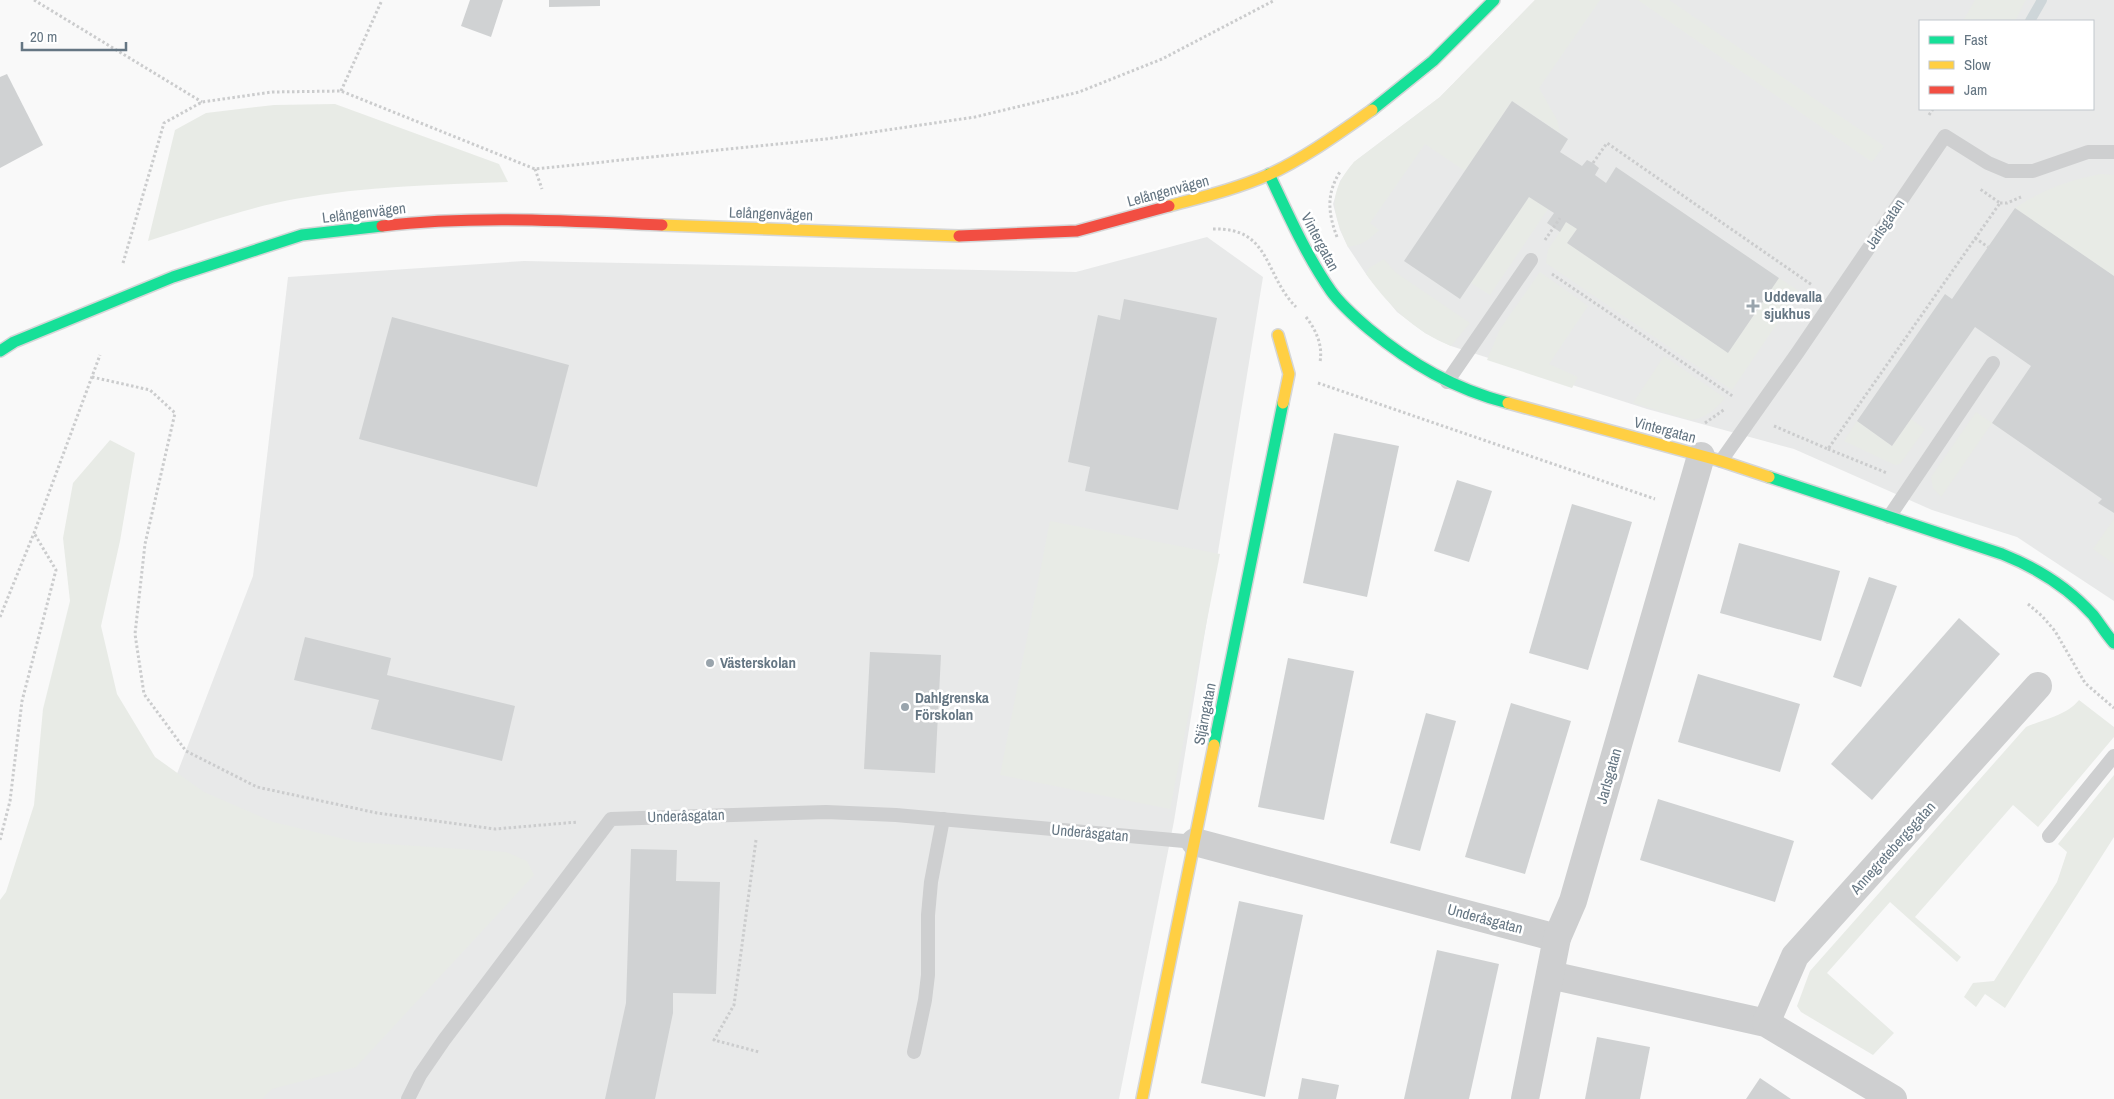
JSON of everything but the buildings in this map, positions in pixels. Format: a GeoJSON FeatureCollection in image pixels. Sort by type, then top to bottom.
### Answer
{"type":"FeatureCollection","features":[{"type":"Feature","properties":{"kind":"street","name":"Lelångenvägen"},"geometry":{"type":"LineString","coordinates":[[0,351],[14,342],[174,277],[302,235],[423,221],[541,220],[952,236],[1077,231],[1225,191],[1269,174],[1325,142],[1381,104],[1433,61],[1494,0]]}},
{"type":"Feature","properties":{"kind":"street","name":"Vintergatan"},"geometry":{"type":"LineString","coordinates":[[1269,174],[1307,253],[1332,293],[1357,319],[1386,343],[1415,364],[1447,382],[1512,404],[1711,458],[2031,565],[2055,580],[2091,612],[2114,643]]}},
{"type":"Feature","properties":{"kind":"street","name":"Stjärngatan"},"geometry":{"type":"LineString","coordinates":[[1142,1099],[1289,374],[1278,335]]}},
{"type":"Feature","properties":{"kind":"street","name":"Jarlsgatan"},"geometry":{"type":"LineString","coordinates":[[1525,1099],[1557,938],[1573,901],[1711,458]]}},
{"type":"Feature","properties":{"kind":"street","name":"Annegretebergsgatan"},"geometry":{"type":"LineString","coordinates":[[1766,1022],[1796,956],[2038,686]]}},
{"type":"Feature","properties":{"kind":"street","name":"Underåsgatan"},"geometry":{"type":"LineString","coordinates":[[1195,842],[1557,938]]}},
{"type":"Feature","properties":{"kind":"street"},"geometry":{"type":"LineString","coordinates":[[1550,975],[1766,1022],[1892,1099]]}},
{"type":"Feature","properties":{"kind":"lane","name":"Jarlsgatan"},"geometry":{"type":"LineString","coordinates":[[1711,458],[1755,413],[1945,136],[1988,163],[2007,170],[2033,171],[2088,152],[2114,152]]}},
{"type":"Feature","properties":{"kind":"lane"},"geometry":{"type":"LineString","coordinates":[[1447,382],[1531,260]]}},
{"type":"Feature","properties":{"kind":"lane"},"geometry":{"type":"LineString","coordinates":[[1889,517],[1992,363]]}},
{"type":"Feature","properties":{"kind":"lane"},"geometry":{"type":"LineString","coordinates":[[2049,836],[2114,756]]}},
{"type":"Feature","properties":{"kind":"lane","name":"Underåsgatan"},"geometry":{"type":"LineString","coordinates":[[611,819],[826,812],[896,815],[1195,842]]}},
{"type":"Feature","properties":{"kind":"lane"},"geometry":{"type":"LineString","coordinates":[[408,1099],[420,1075],[444,1040],[611,819]]}},
{"type":"Feature","properties":{"kind":"lane"},"geometry":{"type":"LineString","coordinates":[[914,1052],[926,1000],[928,915],[931,882],[943,819]]}},
{"type":"Feature","properties":{"kind":"path"},"geometry":{"type":"LineString","coordinates":[[34,0],[202,102]]}},
{"type":"Feature","properties":{"kind":"path"},"geometry":{"type":"LineString","coordinates":[[341,90],[382,0]]}},
{"type":"Feature","properties":{"kind":"path"},"geometry":{"type":"LineString","coordinates":[[123,266],[164,123],[202,102],[272,92],[341,90],[535,169],[826,139],[975,117],[1079,92],[1162,59],[1275,0]]}},
{"type":"Feature","properties":{"kind":"path"},"geometry":{"type":"LineString","coordinates":[[1593,163],[1607,143],[1812,284],[1807,292]]}},
{"type":"Feature","properties":{"kind":"path"},"geometry":{"type":"LineString","coordinates":[[535,169],[542,190]]}},
{"type":"Feature","properties":{"kind":"path"},"geometry":{"type":"LineString","coordinates":[[1531,260],[1776,427],[1828,449],[2000,203],[1977,187]]}},
{"type":"Feature","properties":{"kind":"path"},"geometry":{"type":"LineString","coordinates":[[1331,218],[1338,239]]}},
{"type":"Feature","properties":{"kind":"path"},"geometry":{"type":"LineString","coordinates":[[1975,238],[1988,247]]}},
{"type":"Feature","properties":{"kind":"path"},"geometry":{"type":"LineString","coordinates":[[0,618],[34,533],[100,355]]}},
{"type":"Feature","properties":{"kind":"path"},"geometry":{"type":"LineString","coordinates":[[92,377],[150,390],[175,412],[146,544],[135,634],[144,694],[186,751],[257,786],[377,813],[495,829],[611,819]]}},
{"type":"Feature","properties":{"kind":"path"},"geometry":{"type":"LineString","coordinates":[[1702,424],[1713,419],[1724,410],[1739,390]]}},
{"type":"Feature","properties":{"kind":"path"},"geometry":{"type":"LineString","coordinates":[[0,840],[10,801],[22,701],[56,570],[34,533]]}},
{"type":"Feature","properties":{"kind":"path"},"geometry":{"type":"LineString","coordinates":[[2020,600],[2042,616],[2055,631],[2085,683],[2114,708]]}},
{"type":"Feature","properties":{"kind":"path"},"geometry":{"type":"LineString","coordinates":[[757,836],[734,1005],[714,1040],[759,1052]]}},
{"type":"Feature","properties":{"kind":"shaded area","name":"Uddevalla sjukhus"},"geometry":{"type":"Polygon","coordinates":[[[1535,0],[2114,0],[2114,601],[2017,537],[1932,510],[1794,449],[1647,409],[1451,346],[1425,333],[1397,312],[1366,274],[1348,247],[1340,230],[1333,204],[1340,181],[1354,162],[1440,97],[1535,0]]]}},
{"type":"Feature","properties":{"kind":"shaded area"},"geometry":{"type":"Polygon","coordinates":[[[1535,0],[1600,0],[1539,88],[1557,120],[1560,133],[1512,101],[1465,171],[1425,144],[1370,223],[1379,230],[1365,242],[1348,247],[1338,223],[1335,203],[1339,183],[1345,173],[1354,162],[1440,97],[1535,0]]]}},
{"type":"Feature","properties":{"kind":"shaded area"},"geometry":{"type":"Polygon","coordinates":[[[1638,0],[1669,0],[1884,146],[1872,162],[1638,0]]]}},
{"type":"Feature","properties":{"kind":"shaded area"},"geometry":{"type":"Polygon","coordinates":[[[1975,0],[2026,0],[2016,20],[1964,20],[1975,0]]]}},
{"type":"Feature","properties":{"kind":"shaded area"},"geometry":{"type":"Polygon","coordinates":[[[335,104],[499,164],[508,182],[348,191],[295,199],[258,207],[148,241],[175,130],[206,113],[274,105],[335,104]]]}},
{"type":"Feature","properties":{"kind":"shaded area"},"geometry":{"type":"Polygon","coordinates":[[[2101,174],[2114,175],[2114,276],[2015,208],[2035,196],[2056,187],[2078,179],[2101,174]]]}},
{"type":"Feature","properties":{"kind":"shaded area"},"geometry":{"type":"Polygon","coordinates":[[[1529,197],[1548,209],[1490,295],[1471,283],[1529,197]]]}},
{"type":"Feature","properties":{"kind":"shaded area"},"geometry":{"type":"Polygon","coordinates":[[[1566,222],[1577,229],[1567,243],[1728,353],[1779,278],[1799,291],[1732,390],[1546,263],[1548,250],[1566,222]]]}},
{"type":"Feature","properties":{"kind":"shaded area","name":"Västerskolan"},"geometry":{"type":"Polygon","coordinates":[[[1207,237],[1263,277],[1174,821],[1119,1099],[106,1099],[135,883],[253,576],[288,277],[524,261],[1076,272],[1207,237]]]}},
{"type":"Feature","properties":{"kind":"shaded area"},"geometry":{"type":"Polygon","coordinates":[[[1384,259],[1395,272],[1470,323],[1451,346],[1425,333],[1414,325],[1393,307],[1375,286],[1366,274],[1369,268],[1384,259]]]}},
{"type":"Feature","properties":{"kind":"shaded area"},"geometry":{"type":"Polygon","coordinates":[[[1540,272],[1588,306],[1549,364],[1578,377],[1572,388],[1487,360],[1500,329],[1540,272]]]}},
{"type":"Feature","properties":{"kind":"shaded area"},"geometry":{"type":"Polygon","coordinates":[[[1664,356],[1725,398],[1710,413],[1690,420],[1633,403],[1664,356]]]}},
{"type":"Feature","properties":{"kind":"shaded area"},"geometry":{"type":"Polygon","coordinates":[[[1976,412],[1992,423],[1941,497],[1933,488],[1931,477],[1976,412]]]}},
{"type":"Feature","properties":{"kind":"shaded area"},"geometry":{"type":"Polygon","coordinates":[[[1911,419],[1925,429],[1900,464],[1895,465],[1844,441],[1857,421],[1892,446],[1911,419]]]}},
{"type":"Feature","properties":{"kind":"shaded area"},"geometry":{"type":"Polygon","coordinates":[[[110,440],[135,453],[120,541],[101,626],[117,694],[155,757],[204,792],[273,822],[357,842],[506,852],[527,861],[534,875],[356,1067],[272,1089],[262,1099],[0,1099],[0,900],[6,892],[34,805],[43,709],[70,601],[63,538],[73,483],[110,440]]]}},
{"type":"Feature","properties":{"kind":"shaded area"},"geometry":{"type":"Polygon","coordinates":[[[2114,519],[2114,564],[2093,549],[2114,519]]]}},
{"type":"Feature","properties":{"kind":"shaded area"},"geometry":{"type":"Polygon","coordinates":[[[1050,521],[1220,554],[1170,809],[1000,775],[1050,521]]]}},
{"type":"Feature","properties":{"kind":"shaded area"},"geometry":{"type":"Polygon","coordinates":[[[2079,700],[2114,727],[2114,737],[2038,827],[2013,805],[1915,917],[1961,957],[1957,962],[1890,902],[1827,973],[1894,1033],[1873,1055],[1801,1012],[1797,1006],[1810,971],[2026,727],[2068,710],[2079,700]]]}},
{"type":"Feature","properties":{"kind":"shaded area"},"geometry":{"type":"Polygon","coordinates":[[[2114,775],[2114,837],[2005,1008],[1985,994],[1976,1007],[1964,997],[1973,983],[1994,981],[2057,882],[2067,852],[2058,844],[2114,775]]]}},
{"type":"Feature","properties":{"kind":"waterway"},"geometry":{"type":"LineString","coordinates":[[2031,20],[2042,0]]}},
{"type":"Feature","properties":{"kind":"traffic: fast"},"geometry":{"type":"LineString","coordinates":[[1372,110],[1433,61],[1494,0]]}},
{"type":"Feature","properties":{"kind":"traffic: fast"},"geometry":{"type":"LineString","coordinates":[[1269,174],[1313,263],[1331,291],[1349,311],[1385,342],[1434,374],[1451,383],[1508,403]]}},
{"type":"Feature","properties":{"kind":"traffic: fast"},"geometry":{"type":"LineString","coordinates":[[0,351],[14,342],[173,277],[302,235],[382,226]]}},
{"type":"Feature","properties":{"kind":"traffic: fast"},"geometry":{"type":"LineString","coordinates":[[1214,745],[1283,403]]}},
{"type":"Feature","properties":{"kind":"traffic: fast"},"geometry":{"type":"LineString","coordinates":[[1769,477],[2002,554],[2027,565],[2073,595],[2093,615],[2114,643]]}},
{"type":"Feature","properties":{"kind":"traffic: slow"},"geometry":{"type":"LineString","coordinates":[[1169,206],[1231,189],[1268,175],[1308,153],[1372,110]]}},
{"type":"Feature","properties":{"kind":"traffic: slow"},"geometry":{"type":"LineString","coordinates":[[662,225],[959,236]]}},
{"type":"Feature","properties":{"kind":"traffic: slow"},"geometry":{"type":"LineString","coordinates":[[1278,335],[1289,374],[1283,403]]}},
{"type":"Feature","properties":{"kind":"traffic: slow"},"geometry":{"type":"LineString","coordinates":[[1508,403],[1721,461],[1769,477]]}},
{"type":"Feature","properties":{"kind":"traffic: slow"},"geometry":{"type":"LineString","coordinates":[[1142,1099],[1214,745]]}},
{"type":"Feature","properties":{"kind":"traffic: jam"},"geometry":{"type":"LineString","coordinates":[[959,236],[1077,231],[1169,206]]}},
{"type":"Feature","properties":{"kind":"traffic: jam"},"geometry":{"type":"LineString","coordinates":[[382,226],[487,220],[662,225]]}},
{"type":"Feature","properties":{"kind":"place","name":"Uddevalla sjukhus"},"geometry":{"type":"Point","coordinates":[1753,306]}},
{"type":"Feature","properties":{"kind":"place","name":"Västerskolan"},"geometry":{"type":"Point","coordinates":[710,663]}},
{"type":"Feature","properties":{"kind":"place","name":"Dahlgrenska Förskolan"},"geometry":{"type":"Point","coordinates":[905,707]}}]}
